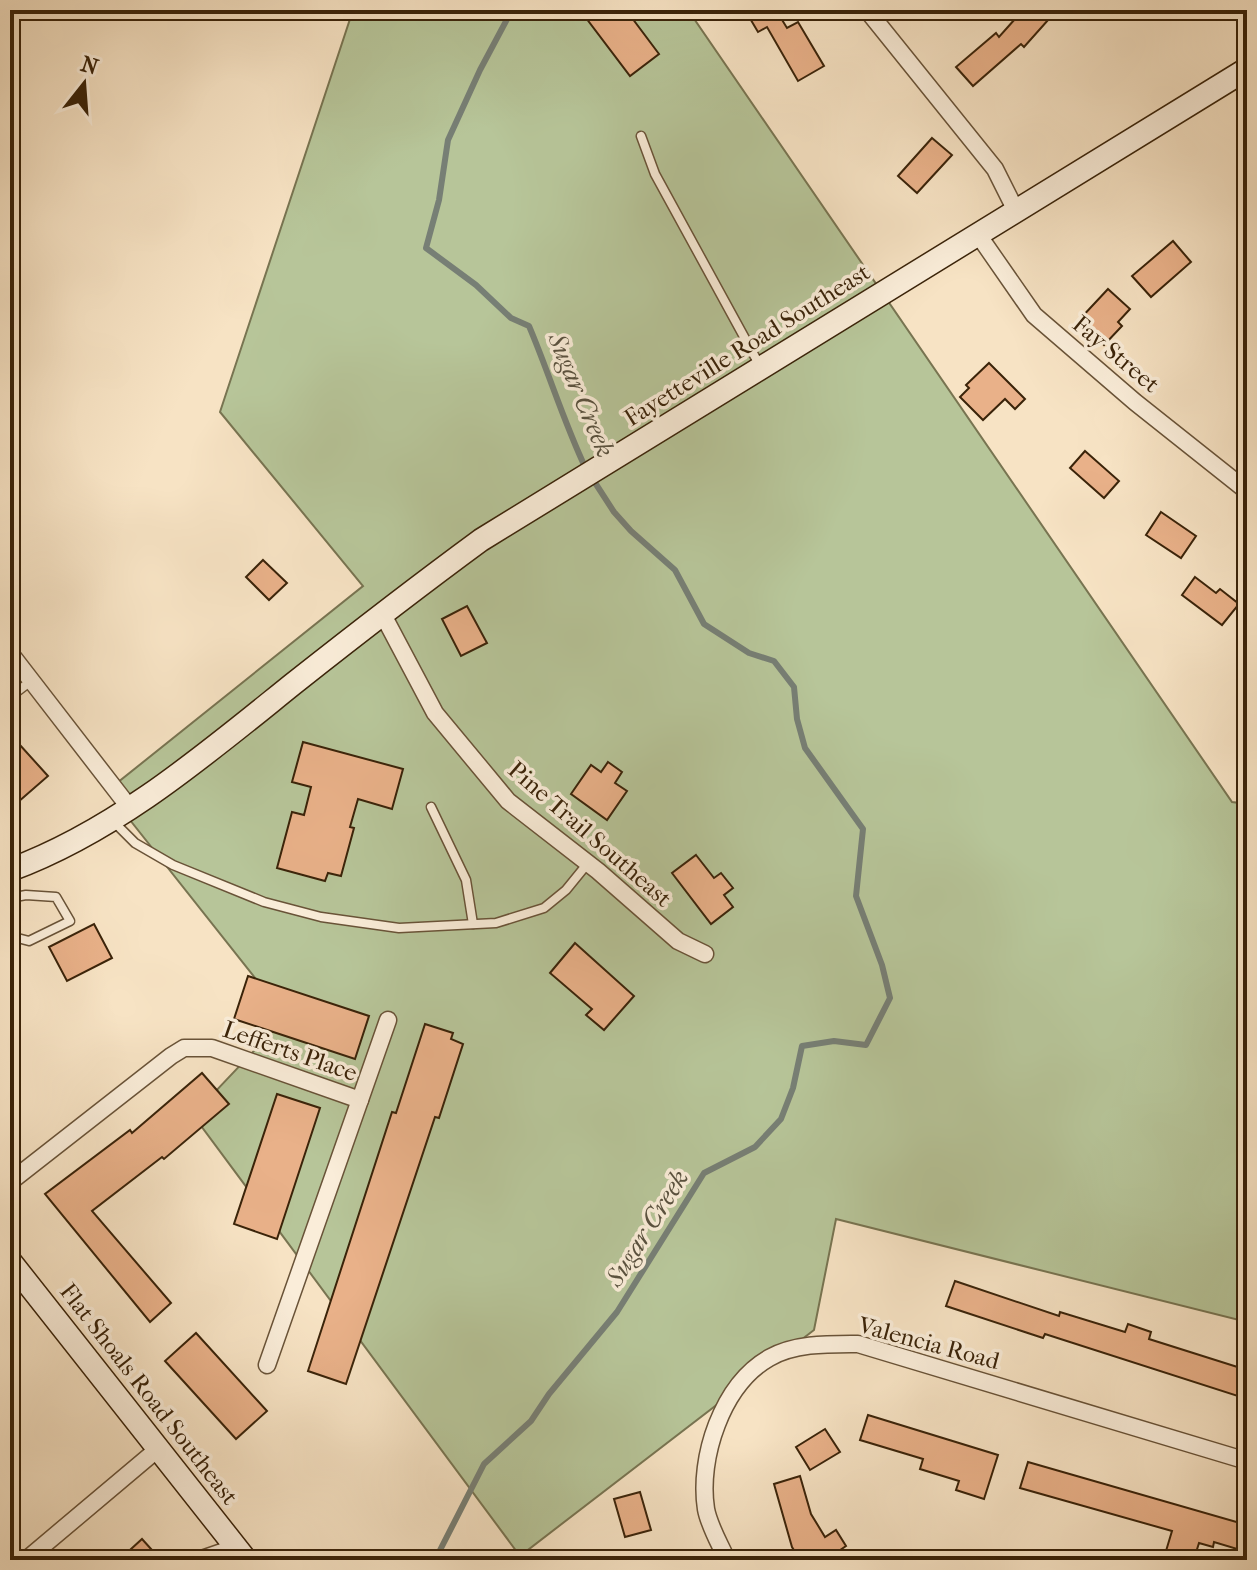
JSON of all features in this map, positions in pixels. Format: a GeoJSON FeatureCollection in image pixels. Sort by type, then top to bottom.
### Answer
{"type":"FeatureCollection","features":[{"type":"Feature","properties":{"kind":"street"},"geometry":{"type":"LineString","coordinates":[[867,10],[995,169],[1015,209]]}},
{"type":"Feature","properties":{"kind":"street","name":"Fayetteville Road Southeast"},"geometry":{"type":"LineString","coordinates":[[10,870],[66,845],[207,753],[382,613],[481,540],[1247,69]]}},
{"type":"Feature","properties":{"kind":"street","name":"Fay Street"},"geometry":{"type":"LineString","coordinates":[[977,233],[1034,315],[1135,402],[1247,491]]}},
{"type":"Feature","properties":{"kind":"street","name":"Pine Trail Southeast"},"geometry":{"type":"LineString","coordinates":[[382,613],[435,713],[508,801],[588,863],[678,941],[705,954]]}},
{"type":"Feature","properties":{"kind":"street"},"geometry":{"type":"LineString","coordinates":[[10,653],[119,812]]}},
{"type":"Feature","properties":{"kind":"street"},"geometry":{"type":"LineString","coordinates":[[267,1365],[388,1020]]}},
{"type":"Feature","properties":{"kind":"street","name":"Lefferts Place"},"geometry":{"type":"LineString","coordinates":[[10,1182],[184,1048],[212,1048],[360,1100]]}},
{"type":"Feature","properties":{"kind":"street","name":"Flat Shoals Road Southeast"},"geometry":{"type":"LineString","coordinates":[[10,1261],[240,1552]]}},
{"type":"Feature","properties":{"kind":"street","name":"Valencia Road"},"geometry":{"type":"LineString","coordinates":[[727,1560],[707,1513],[705,1498],[708,1457],[716,1429],[746,1376],[770,1357],[811,1345],[858,1344],[1247,1461]]}},
{"type":"Feature","properties":{"kind":"street"},"geometry":{"type":"LineString","coordinates":[[26,1560],[159,1448]]}},
{"type":"Feature","properties":{"kind":"lane"},"geometry":{"type":"LineString","coordinates":[[641,136],[655,174],[761,367]]}},
{"type":"Feature","properties":{"kind":"lane"},"geometry":{"type":"LineString","coordinates":[[10,697],[31,681]]}},
{"type":"Feature","properties":{"kind":"lane"},"geometry":{"type":"LineString","coordinates":[[431,807],[466,880],[473,924]]}},
{"type":"Feature","properties":{"kind":"lane"},"geometry":{"type":"LineString","coordinates":[[119,812],[135,843],[173,865],[264,902],[321,917],[399,928],[496,923],[544,908],[566,890],[588,863]]}},
{"type":"Feature","properties":{"kind":"lane"},"geometry":{"type":"LineString","coordinates":[[10,898],[26,895],[56,897],[70,921],[29,941],[10,936]]}},
{"type":"Feature","properties":{"kind":"lane"},"geometry":{"type":"LineString","coordinates":[[201,1555],[240,1552]]}},
{"type":"Feature","properties":{"kind":"green space"},"geometry":{"type":"Polygon","coordinates":[[[353,10],[688,10],[1232,802],[1247,804],[1247,1322],[836,1219],[814,1330],[520,1556],[193,1115],[286,1017],[107,791],[363,586],[220,412],[353,10]]]}},
{"type":"Feature","properties":{"kind":"building"},"geometry":{"type":"Polygon","coordinates":[[[580,10],[626,10],[659,54],[630,76],[580,10]]]}},
{"type":"Feature","properties":{"kind":"building"},"geometry":{"type":"Polygon","coordinates":[[[745,10],[776,10],[787,28],[798,22],[824,66],[798,81],[767,27],[758,32],[745,10]]]}},
{"type":"Feature","properties":{"kind":"building"},"geometry":{"type":"Polygon","coordinates":[[[1023,10],[1057,10],[1024,47],[1021,44],[973,86],[956,67],[996,33],[999,37],[1023,10]]]}},
{"type":"Feature","properties":{"kind":"building"},"geometry":{"type":"Polygon","coordinates":[[[932,138],[952,155],[917,193],[898,176],[932,138]]]}},
{"type":"Feature","properties":{"kind":"building"},"geometry":{"type":"Polygon","coordinates":[[[1173,241],[1191,262],[1151,297],[1132,276],[1173,241]]]}},
{"type":"Feature","properties":{"kind":"building"},"geometry":{"type":"Polygon","coordinates":[[[1108,289],[1130,309],[1118,322],[1122,326],[1104,345],[1079,320],[1108,289]]]}},
{"type":"Feature","properties":{"kind":"building"},"geometry":{"type":"Polygon","coordinates":[[[989,363],[1025,399],[1015,409],[1005,399],[983,420],[960,397],[969,388],[966,385],[989,363]]]}},
{"type":"Feature","properties":{"kind":"building"},"geometry":{"type":"Polygon","coordinates":[[[1085,451],[1119,481],[1104,498],[1070,468],[1085,451]]]}},
{"type":"Feature","properties":{"kind":"building"},"geometry":{"type":"Polygon","coordinates":[[[1161,512],[1196,536],[1181,558],[1146,535],[1161,512]]]}},
{"type":"Feature","properties":{"kind":"building"},"geometry":{"type":"Polygon","coordinates":[[[263,560],[287,583],[269,600],[246,577],[263,560]]]}},
{"type":"Feature","properties":{"kind":"building"},"geometry":{"type":"Polygon","coordinates":[[[1195,577],[1216,593],[1220,589],[1239,604],[1222,625],[1182,595],[1195,577]]]}},
{"type":"Feature","properties":{"kind":"building"},"geometry":{"type":"Polygon","coordinates":[[[467,606],[487,643],[461,656],[442,619],[467,606]]]}},
{"type":"Feature","properties":{"kind":"building"},"geometry":{"type":"Polygon","coordinates":[[[10,734],[48,776],[10,809],[10,734]]]}},
{"type":"Feature","properties":{"kind":"building"},"geometry":{"type":"Polygon","coordinates":[[[303,742],[403,769],[392,809],[358,799],[341,876],[328,873],[325,881],[277,868],[292,812],[304,815],[311,787],[292,782],[303,742]]]}},
{"type":"Feature","properties":{"kind":"building"},"geometry":{"type":"Polygon","coordinates":[[[608,762],[622,772],[615,783],[627,791],[607,820],[571,794],[591,765],[601,772],[608,762]]]}},
{"type":"Feature","properties":{"kind":"building"},"geometry":{"type":"Polygon","coordinates":[[[696,855],[714,878],[721,873],[733,888],[724,895],[733,907],[711,924],[672,873],[696,855]]]}},
{"type":"Feature","properties":{"kind":"building"},"geometry":{"type":"Polygon","coordinates":[[[94,924],[112,958],[67,981],[49,947],[94,924]]]}},
{"type":"Feature","properties":{"kind":"building"},"geometry":{"type":"Polygon","coordinates":[[[575,943],[634,996],[604,1030],[586,1015],[592,1009],[550,973],[575,943]]]}},
{"type":"Feature","properties":{"kind":"building"},"geometry":{"type":"Polygon","coordinates":[[[248,976],[369,1016],[355,1059],[234,1019],[248,976]]]}},
{"type":"Feature","properties":{"kind":"building"},"geometry":{"type":"Polygon","coordinates":[[[425,1024],[453,1033],[451,1039],[463,1044],[439,1118],[435,1117],[346,1384],[308,1371],[392,1112],[396,1113],[425,1024]]]}},
{"type":"Feature","properties":{"kind":"building"},"geometry":{"type":"Polygon","coordinates":[[[202,1073],[229,1104],[164,1159],[162,1157],[92,1211],[171,1303],[150,1322],[45,1194],[130,1130],[132,1133],[202,1073]]]}},
{"type":"Feature","properties":{"kind":"building"},"geometry":{"type":"Polygon","coordinates":[[[277,1094],[320,1108],[277,1239],[234,1224],[277,1094]]]}},
{"type":"Feature","properties":{"kind":"building"},"geometry":{"type":"Polygon","coordinates":[[[955,1281],[1059,1316],[1060,1312],[1125,1332],[1128,1324],[1151,1332],[1149,1339],[1247,1370],[1247,1399],[1045,1334],[1043,1338],[946,1306],[955,1281]]]}},
{"type":"Feature","properties":{"kind":"building"},"geometry":{"type":"Polygon","coordinates":[[[196,1333],[267,1411],[236,1439],[165,1361],[196,1333]]]}},
{"type":"Feature","properties":{"kind":"building"},"geometry":{"type":"Polygon","coordinates":[[[868,1415],[998,1455],[984,1499],[956,1490],[959,1481],[920,1469],[923,1459],[860,1440],[868,1415]]]}},
{"type":"Feature","properties":{"kind":"building"},"geometry":{"type":"Polygon","coordinates":[[[825,1429],[840,1452],[810,1470],[796,1447],[825,1429]]]}},
{"type":"Feature","properties":{"kind":"building"},"geometry":{"type":"Polygon","coordinates":[[[1028,1462],[1247,1525],[1247,1552],[1214,1542],[1213,1547],[1199,1543],[1194,1559],[1166,1551],[1172,1531],[1020,1488],[1028,1462]]]}},
{"type":"Feature","properties":{"kind":"building"},"geometry":{"type":"Polygon","coordinates":[[[800,1476],[811,1514],[825,1537],[836,1530],[846,1546],[833,1555],[837,1560],[800,1560],[792,1547],[774,1484],[800,1476]]]}},
{"type":"Feature","properties":{"kind":"building"},"geometry":{"type":"Polygon","coordinates":[[[640,1492],[651,1530],[625,1537],[614,1499],[640,1492]]]}},
{"type":"Feature","properties":{"kind":"building"},"geometry":{"type":"Polygon","coordinates":[[[142,1539],[161,1560],[119,1560],[142,1539]]]}},
{"type":"Feature","properties":{"kind":"waterway","name":"Sugar Creek"},"geometry":{"type":"LineString","coordinates":[[512,10],[448,140],[439,200],[426,248],[476,285],[511,318],[529,326],[586,469]]}},
{"type":"Feature","properties":{"kind":"waterway","name":"Sugar Creek"},"geometry":{"type":"LineString","coordinates":[[435,1560],[484,1464],[531,1421],[549,1394],[617,1312],[704,1173],[755,1147],[781,1119],[793,1088],[802,1046],[834,1041],[866,1045],[890,998],[882,965],[856,896],[863,829],[805,748],[797,719],[794,687],[774,661],[749,653],[704,624],[675,570],[631,531],[614,512],[592,478]]}}]}
